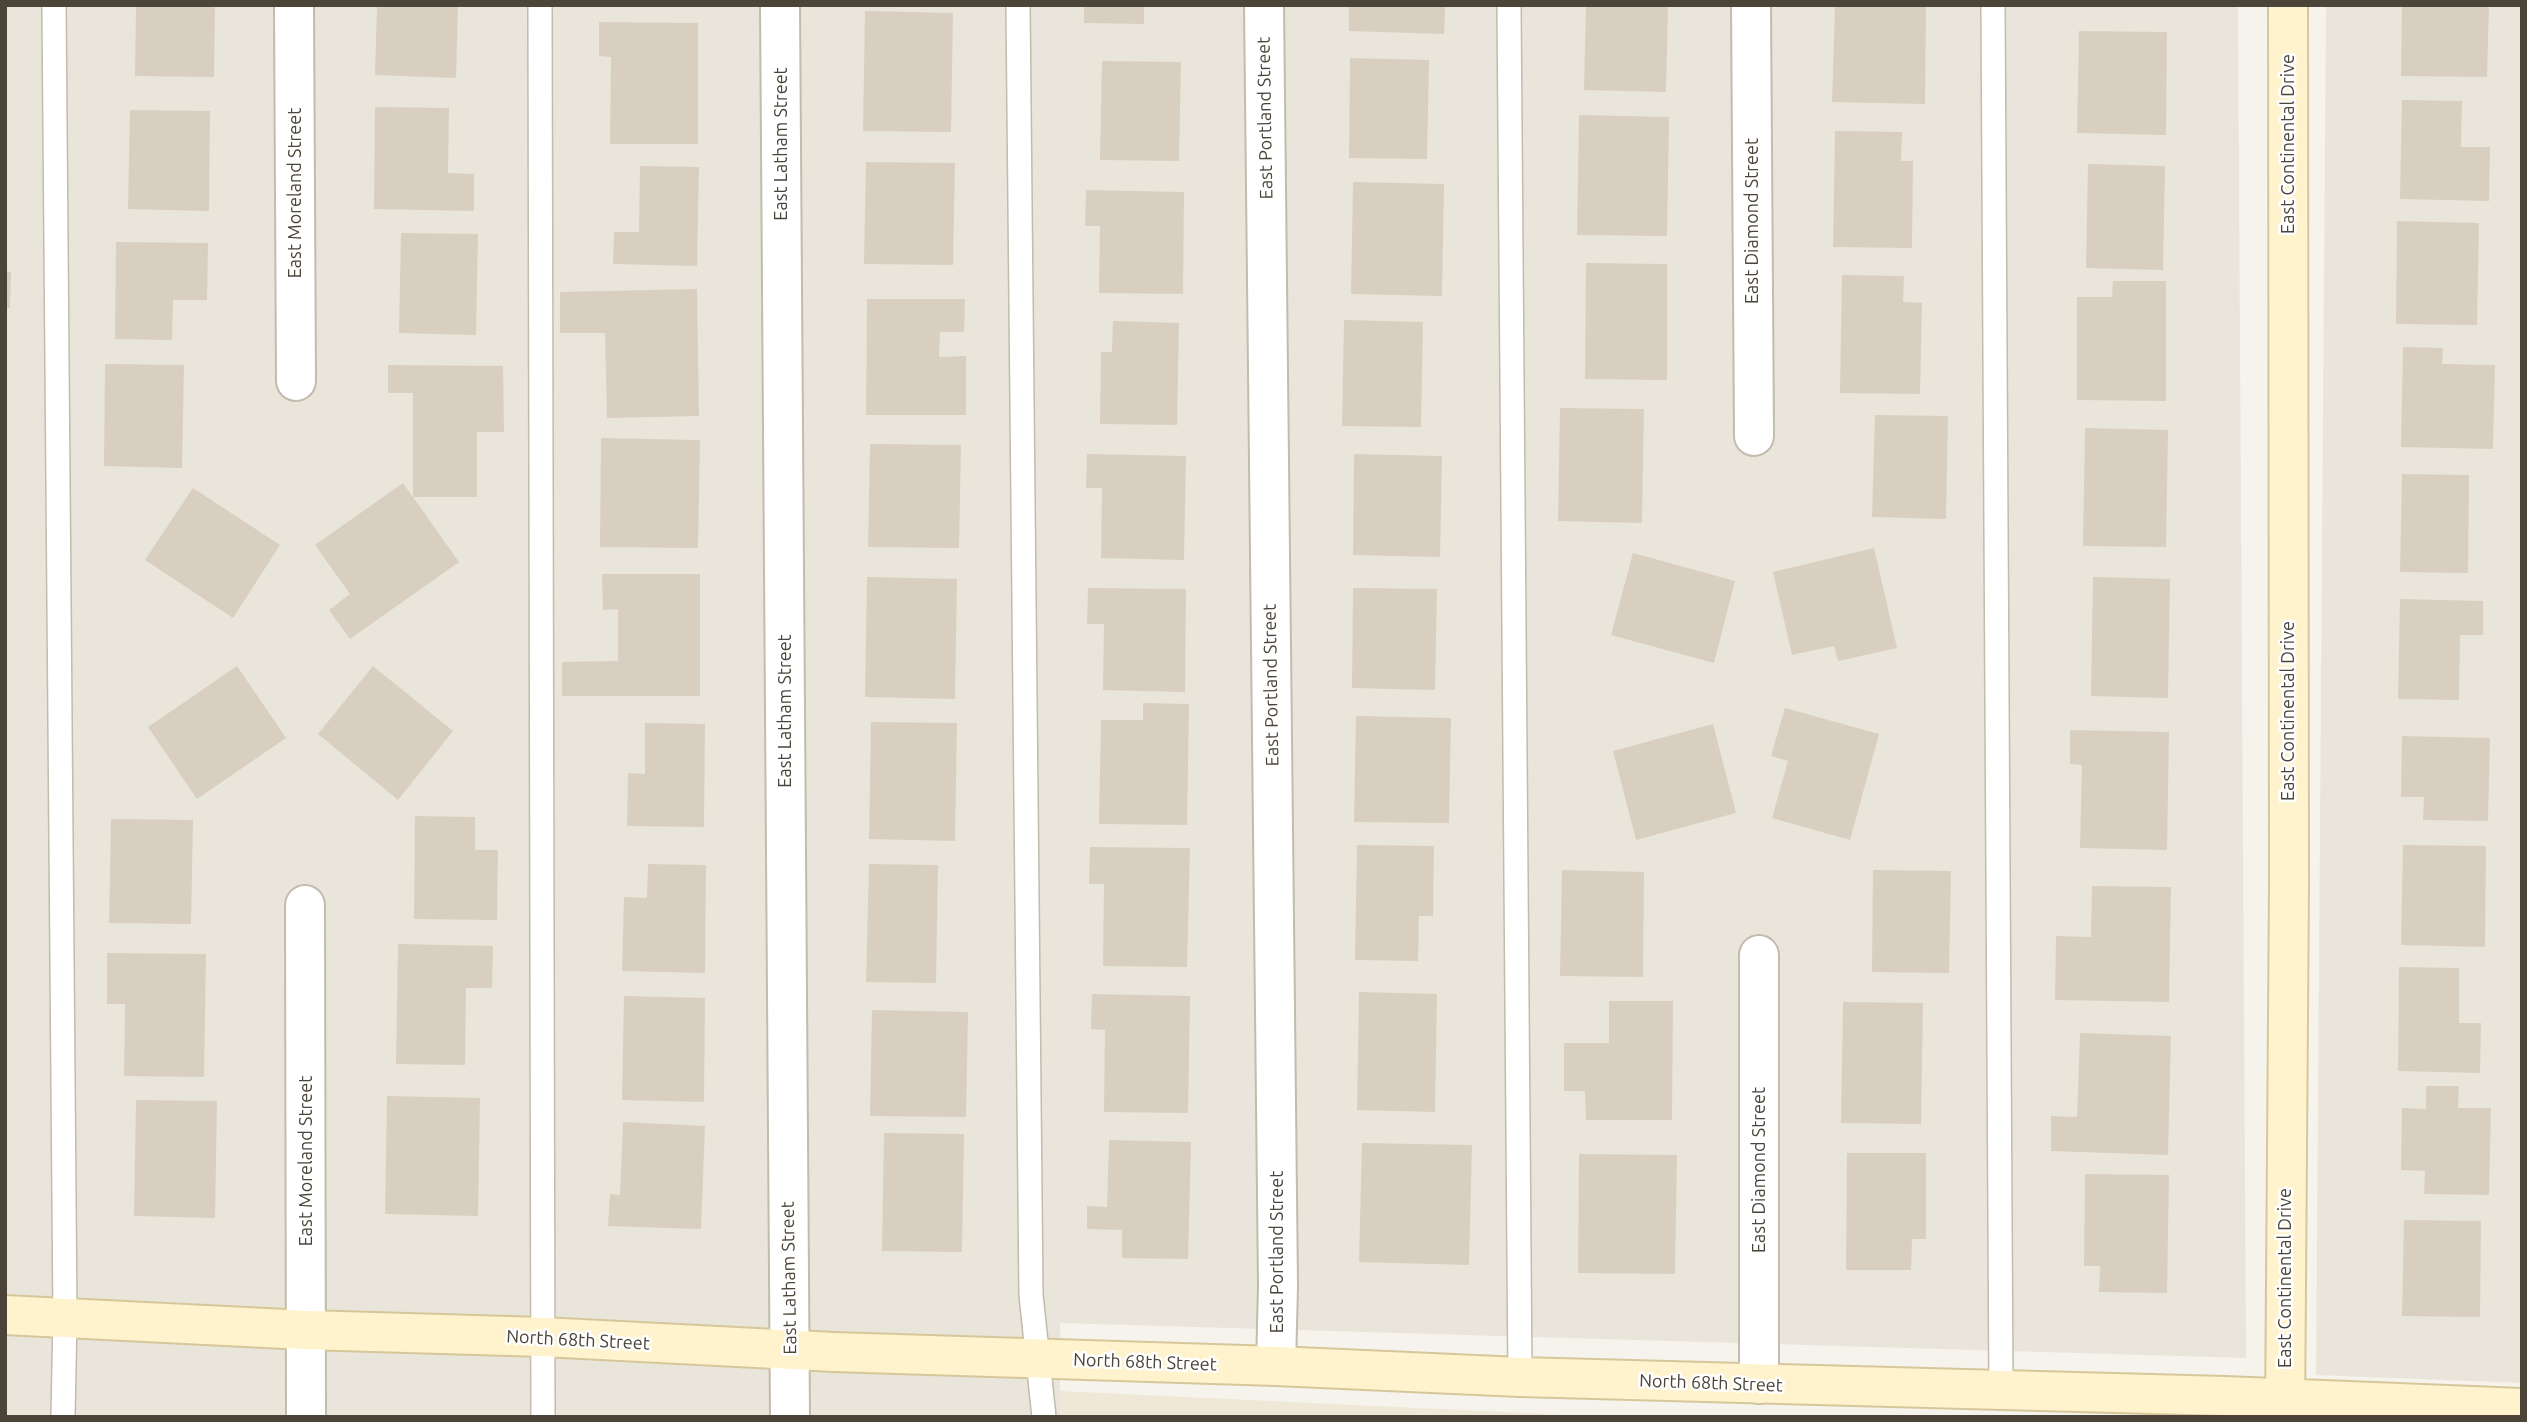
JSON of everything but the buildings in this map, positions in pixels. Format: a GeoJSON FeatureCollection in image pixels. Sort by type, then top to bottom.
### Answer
{"type":"FeatureCollection","features":[{"type":"Feature","properties":{"kind":"street","name":"East Moreland Street"},"geometry":{"type":"LineString","coordinates":[[294,5],[296,381]]}},
{"type":"Feature","properties":{"kind":"street","name":"East Latham Street"},"geometry":{"type":"LineString","coordinates":[[780,5],[790,1417]]}},
{"type":"Feature","properties":{"kind":"street","name":"East Portland Street"},"geometry":{"type":"LineString","coordinates":[[1264,5],[1278,1286],[1276,1366]]}},
{"type":"Feature","properties":{"kind":"street","name":"East Diamond Street"},"geometry":{"type":"LineString","coordinates":[[1751,5],[1754,436]]}},
{"type":"Feature","properties":{"kind":"street","name":"East Continental Drive"},"geometry":{"type":"LineString","coordinates":[[2284,1408],[2288,896],[2288,5]]}},
{"type":"Feature","properties":{"kind":"street","name":"East Moreland Street"},"geometry":{"type":"LineString","coordinates":[[305,905],[306,1417]]}},
{"type":"Feature","properties":{"kind":"street","name":"East Diamond Street"},"geometry":{"type":"LineString","coordinates":[[1759,955],[1759,1384]]}},
{"type":"Feature","properties":{"kind":"street","name":"North 68th Street"},"geometry":{"type":"LineString","coordinates":[[5,1315],[790,1350],[1520,1377],[2001,1391],[2284,1408],[2480,1412],[2522,1408]]}},
{"type":"Feature","properties":{"kind":"lane"},"geometry":{"type":"LineString","coordinates":[[54,5],[65,1317],[63,1417]]}},
{"type":"Feature","properties":{"kind":"lane"},"geometry":{"type":"LineString","coordinates":[[540,5],[543,1417]]}},
{"type":"Feature","properties":{"kind":"lane"},"geometry":{"type":"LineString","coordinates":[[1018,5],[1031,1295],[1044,1417]]}},
{"type":"Feature","properties":{"kind":"lane"},"geometry":{"type":"LineString","coordinates":[[1509,5],[1520,1377]]}},
{"type":"Feature","properties":{"kind":"lane"},"geometry":{"type":"LineString","coordinates":[[1993,5],[2001,1391]]}},
{"type":"Feature","properties":{"kind":"shaded area"},"geometry":{"type":"Polygon","coordinates":[[[5,5],[2238,5],[2246,1358],[1060,1323],[1060,1417],[5,1417],[5,5]]]}},
{"type":"Feature","properties":{"kind":"shaded area"},"geometry":{"type":"Polygon","coordinates":[[[2326,5],[2522,5],[2522,1383],[2316,1375],[2326,5]]]}},
{"type":"Feature","properties":{"kind":"shaded area"},"geometry":{"type":"Polygon","coordinates":[[[1060,1391],[1608,1417],[1060,1417],[1060,1391]]]}}]}
